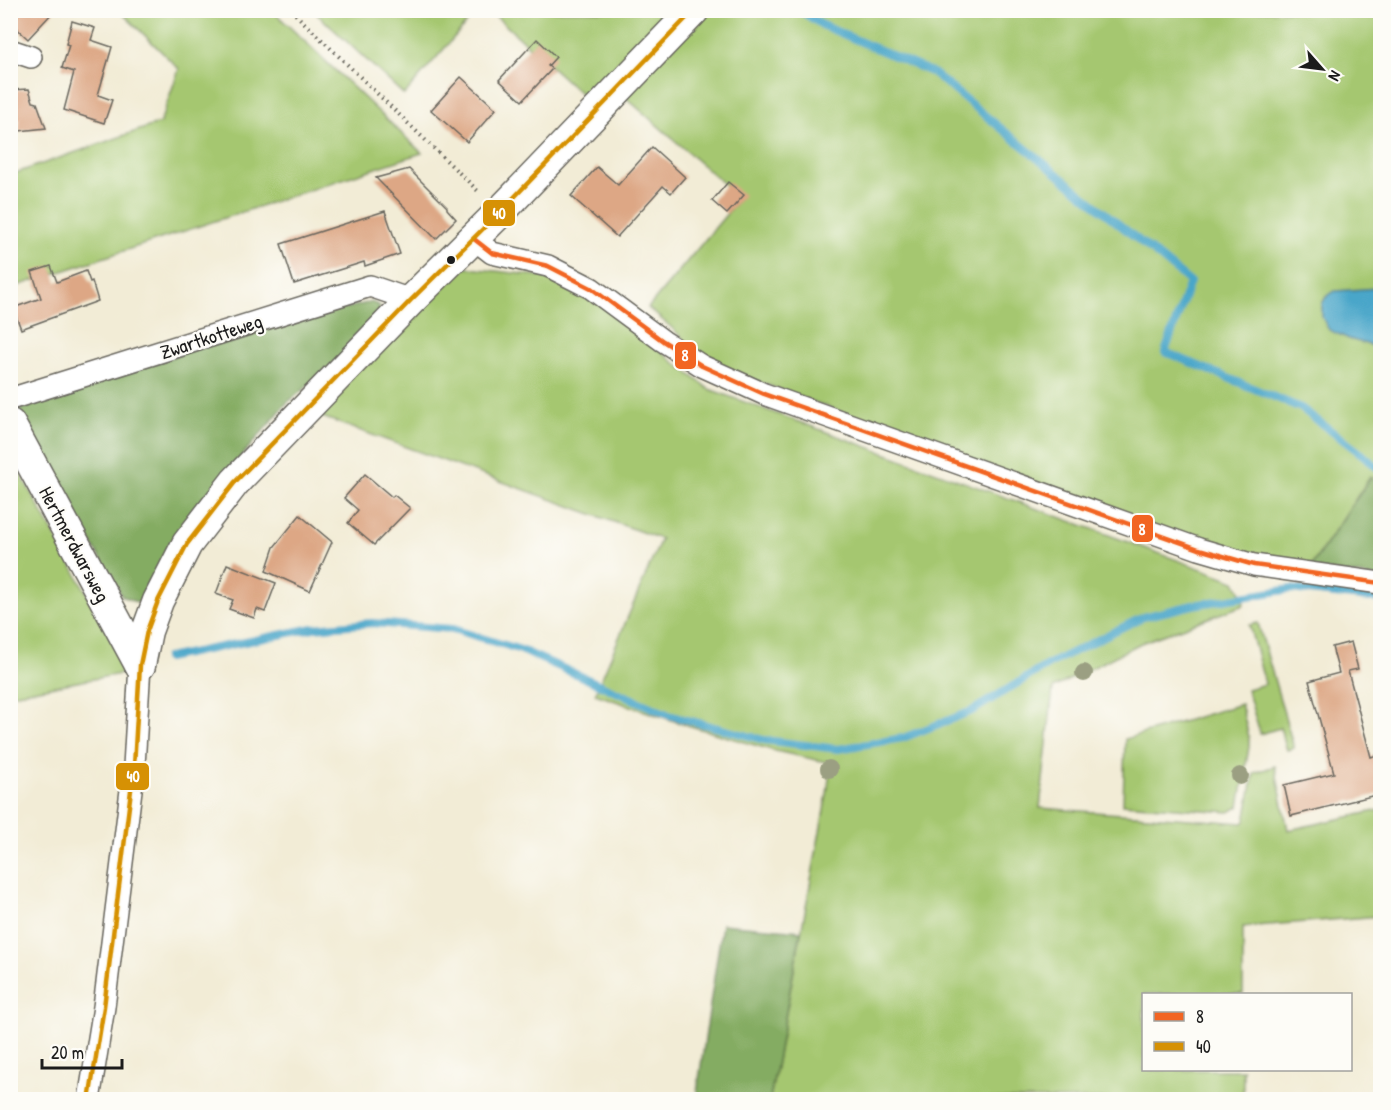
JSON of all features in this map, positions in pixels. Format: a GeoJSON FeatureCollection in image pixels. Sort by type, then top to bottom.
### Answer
{"type":"FeatureCollection","features":[{"type":"Feature","properties":{"kind":"street"},"geometry":{"type":"LineString","coordinates":[[89,1100],[104,1007],[134,766],[140,664],[147,631],[158,601],[187,544],[235,482],[411,300],[501,212],[694,10]]}},
{"type":"Feature","properties":{"kind":"street"},"geometry":{"type":"LineString","coordinates":[[10,51],[31,57]]}},
{"type":"Feature","properties":{"kind":"street"},"geometry":{"type":"LineString","coordinates":[[474,239],[492,253],[548,266],[591,288],[663,341],[702,366],[764,394],[1199,549],[1254,565],[1380,583]]}},
{"type":"Feature","properties":{"kind":"street","name":"Zwartkotteweg"},"geometry":{"type":"LineString","coordinates":[[10,399],[370,286],[411,300]]}},
{"type":"Feature","properties":{"kind":"street","name":"Hertmerdwarsweg"},"geometry":{"type":"LineString","coordinates":[[10,424],[140,664]]}},
{"type":"Feature","properties":{"kind":"path"},"geometry":{"type":"LineString","coordinates":[[291,10],[501,212]]}},
{"type":"Feature","properties":{"kind":"green space"},"geometry":{"type":"Polygon","coordinates":[[[120,11],[273,11],[422,153],[11,288],[10,175],[160,123],[179,69],[120,11]]]}},
{"type":"Feature","properties":{"kind":"green space"},"geometry":{"type":"Polygon","coordinates":[[[314,11],[477,11],[404,95],[314,11]]]}},
{"type":"Feature","properties":{"kind":"green space"},"geometry":{"type":"Polygon","coordinates":[[[490,11],[675,11],[589,101],[490,11]]]}},
{"type":"Feature","properties":{"kind":"green space"},"geometry":{"type":"Polygon","coordinates":[[[707,11],[1380,11],[1380,289],[1326,297],[1322,304],[1322,316],[1364,342],[1380,348],[1380,484],[1370,477],[1310,568],[1225,553],[708,363],[648,308],[740,198],[624,96],[707,11]]]}},
{"type":"Feature","properties":{"kind":"green space"},"geometry":{"type":"Polygon","coordinates":[[[460,267],[541,276],[585,290],[623,318],[709,389],[1235,581],[1242,594],[1244,605],[1141,643],[1053,688],[1040,808],[1243,823],[1254,773],[1275,766],[1288,830],[1380,810],[1380,916],[1243,927],[1243,993],[1142,993],[1142,1071],[1243,1071],[1243,1099],[770,1099],[831,763],[775,751],[677,722],[595,694],[661,539],[311,413],[460,267]]]}},
{"type":"Feature","properties":{"kind":"green space"},"geometry":{"type":"Polygon","coordinates":[[[371,302],[379,305],[381,315],[336,363],[287,403],[227,473],[150,592],[138,603],[122,596],[16,411],[234,335],[371,302]]]}},
{"type":"Feature","properties":{"kind":"green space"},"geometry":{"type":"Polygon","coordinates":[[[10,455],[107,629],[126,673],[11,694],[10,455]]]}},
{"type":"Feature","properties":{"kind":"green space"},"geometry":{"type":"Polygon","coordinates":[[[1371,477],[1380,484],[1380,578],[1310,568],[1371,477]]]}},
{"type":"Feature","properties":{"kind":"green space"},"geometry":{"type":"Polygon","coordinates":[[[1258,623],[1294,748],[1287,750],[1280,728],[1260,734],[1247,689],[1265,684],[1249,625],[1258,623]]]}},
{"type":"Feature","properties":{"kind":"green space"},"geometry":{"type":"Polygon","coordinates":[[[1241,704],[1249,737],[1249,747],[1239,807],[1229,812],[1123,804],[1125,739],[1241,704]]]}},
{"type":"Feature","properties":{"kind":"green space"},"geometry":{"type":"Polygon","coordinates":[[[722,924],[801,931],[770,1099],[696,1099],[722,924]]]}},
{"type":"Feature","properties":{"kind":"water"},"geometry":{"type":"Polygon","coordinates":[[[1380,289],[1380,348],[1349,339],[1329,330],[1322,317],[1322,304],[1326,297],[1335,291],[1380,289]]]}},
{"type":"Feature","properties":{"kind":"building"},"geometry":{"type":"Polygon","coordinates":[[[10,10],[55,10],[28,39],[10,22],[10,10]]]}},
{"type":"Feature","properties":{"kind":"building"},"geometry":{"type":"Polygon","coordinates":[[[72,21],[95,28],[91,40],[112,47],[98,95],[112,100],[104,123],[64,110],[74,72],[62,68],[69,45],[66,44],[72,21]]]}},
{"type":"Feature","properties":{"kind":"building"},"geometry":{"type":"Polygon","coordinates":[[[537,39],[556,57],[548,66],[552,69],[522,101],[499,80],[537,39]]]}},
{"type":"Feature","properties":{"kind":"building"},"geometry":{"type":"Polygon","coordinates":[[[461,77],[496,109],[467,142],[431,110],[461,77]]]}},
{"type":"Feature","properties":{"kind":"building"},"geometry":{"type":"Polygon","coordinates":[[[29,89],[46,128],[19,131],[19,120],[10,121],[10,90],[29,89]]]}},
{"type":"Feature","properties":{"kind":"building"},"geometry":{"type":"Polygon","coordinates":[[[652,147],[685,177],[671,193],[663,186],[617,237],[571,196],[597,167],[618,185],[652,147]]]}},
{"type":"Feature","properties":{"kind":"building"},"geometry":{"type":"Polygon","coordinates":[[[409,169],[456,219],[436,239],[376,178],[409,169]]]}},
{"type":"Feature","properties":{"kind":"building"},"geometry":{"type":"Polygon","coordinates":[[[728,182],[744,195],[727,214],[712,201],[728,182]]]}},
{"type":"Feature","properties":{"kind":"building"},"geometry":{"type":"Polygon","coordinates":[[[385,211],[400,254],[365,266],[364,262],[294,284],[281,244],[385,211]]]}},
{"type":"Feature","properties":{"kind":"building"},"geometry":{"type":"Polygon","coordinates":[[[51,266],[57,282],[86,271],[90,282],[92,281],[98,301],[21,329],[13,308],[41,298],[32,272],[51,266]]]}},
{"type":"Feature","properties":{"kind":"building"},"geometry":{"type":"Polygon","coordinates":[[[365,474],[392,497],[394,495],[410,508],[374,545],[348,523],[358,510],[344,498],[365,474]]]}},
{"type":"Feature","properties":{"kind":"building"},"geometry":{"type":"Polygon","coordinates":[[[300,515],[332,542],[310,591],[266,571],[274,547],[300,515]]]}},
{"type":"Feature","properties":{"kind":"building"},"geometry":{"type":"Polygon","coordinates":[[[227,564],[276,583],[265,612],[257,609],[254,618],[229,609],[233,600],[216,594],[227,564]]]}},
{"type":"Feature","properties":{"kind":"building"},"geometry":{"type":"Polygon","coordinates":[[[1351,642],[1358,669],[1348,671],[1371,757],[1380,754],[1380,794],[1291,816],[1284,785],[1334,773],[1309,681],[1339,673],[1332,647],[1351,642]]]}},
{"type":"Feature","properties":{"kind":"waterway"},"geometry":{"type":"LineString","coordinates":[[799,10],[822,25],[933,73],[1190,282],[1165,352],[1301,408],[1380,470]]}},
{"type":"Feature","properties":{"kind":"waterway"},"geometry":{"type":"LineString","coordinates":[[167,658],[313,628],[372,623],[453,629],[521,650],[669,715],[764,740],[838,749],[903,738],[972,711],[1049,664],[1143,617],[1193,605],[1291,589],[1380,599]]}},
{"type":"Feature","properties":{"kind":"transit line","name":"40"},"geometry":{"type":"LineString","coordinates":[[89,1100],[104,1007],[134,766],[140,665],[147,631],[158,601],[187,544],[235,482],[694,10]]}},
{"type":"Feature","properties":{"kind":"transit line","name":"8"},"geometry":{"type":"LineString","coordinates":[[474,239],[492,253],[548,266],[591,288],[663,341],[702,366],[764,394],[1199,549],[1254,565],[1380,583]]}}]}
